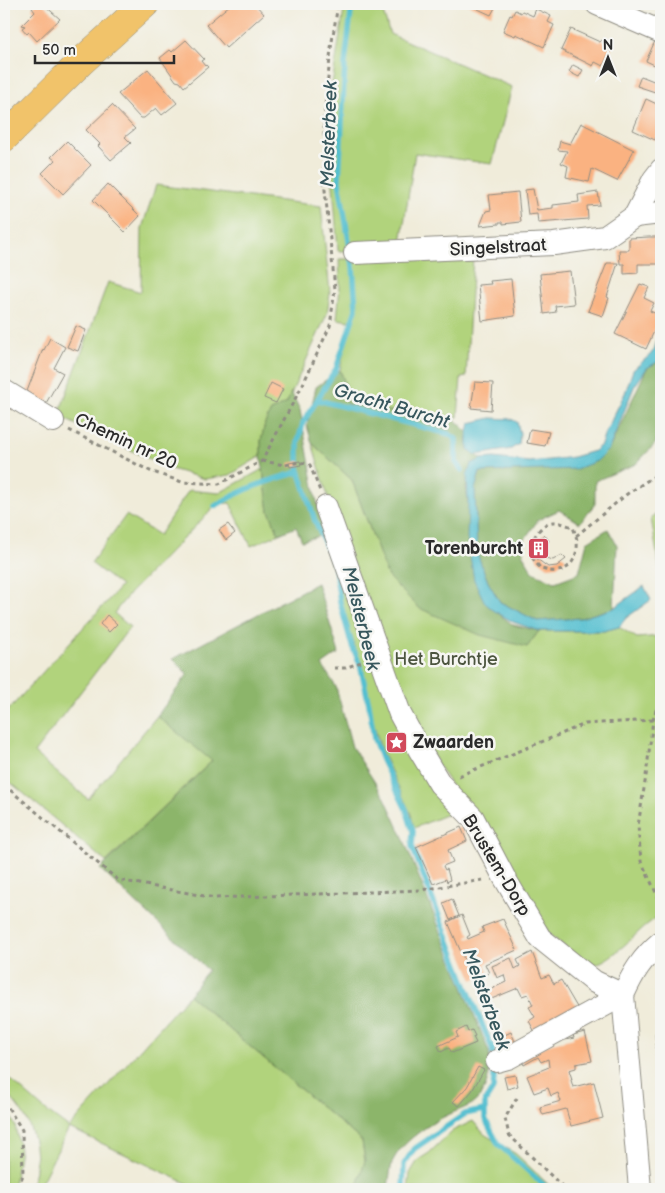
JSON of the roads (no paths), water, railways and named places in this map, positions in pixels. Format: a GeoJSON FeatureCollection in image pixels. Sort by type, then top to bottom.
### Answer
{"type":"FeatureCollection","features":[{"type":"Feature","properties":{"kind":"main road"},"geometry":{"type":"LineString","coordinates":[[4,138],[82,61],[144,4]]}},
{"type":"Feature","properties":{"kind":"street"},"geometry":{"type":"LineString","coordinates":[[597,4],[661,32]]}},
{"type":"Feature","properties":{"kind":"street","name":"Singelstraat"},"geometry":{"type":"LineString","coordinates":[[355,254],[554,244],[605,237],[635,216],[654,179],[661,170]]}},
{"type":"Feature","properties":{"kind":"street","name":"Singelstraat"},"geometry":{"type":"LineString","coordinates":[[635,216],[661,213]]}},
{"type":"Feature","properties":{"kind":"street"},"geometry":{"type":"LineString","coordinates":[[4,391],[53,421]]}},
{"type":"Feature","properties":{"kind":"street","name":"Brustem-Dorp"},"geometry":{"type":"LineString","coordinates":[[326,507],[369,658],[440,784],[473,818],[504,877],[540,938],[595,982],[623,995]]}},
{"type":"Feature","properties":{"kind":"street"},"geometry":{"type":"LineString","coordinates":[[640,1189],[623,995],[646,954],[661,942]]}},
{"type":"Feature","properties":{"kind":"street"},"geometry":{"type":"LineString","coordinates":[[497,1061],[508,1058],[623,995]]}},
{"type":"Feature","properties":{"kind":"water"},"geometry":{"type":"Polygon","coordinates":[[[661,327],[661,360],[647,368],[634,387],[609,449],[597,461],[577,469],[480,472],[475,489],[477,553],[488,582],[500,602],[537,621],[581,618],[614,608],[644,586],[651,600],[626,618],[619,627],[604,631],[539,631],[513,622],[485,603],[474,580],[467,538],[467,476],[471,464],[482,459],[494,458],[529,462],[549,460],[573,457],[594,451],[601,445],[625,393],[633,370],[654,350],[661,327]]]}},
{"type":"Feature","properties":{"kind":"water"},"geometry":{"type":"Polygon","coordinates":[[[491,418],[511,419],[517,422],[520,433],[519,444],[511,449],[476,455],[468,449],[470,423],[491,418]]]}},
{"type":"Feature","properties":{"kind":"waterway","name":"Melsterbeek"},"geometry":{"type":"LineString","coordinates":[[352,4],[345,64],[339,181],[353,266],[356,309],[336,369],[303,423],[298,442],[298,467],[315,521],[335,567],[340,602],[352,646],[360,664],[369,704],[374,739],[406,809],[413,831],[412,846],[492,1048],[495,1064],[493,1089],[485,1102],[485,1119],[498,1144],[548,1189]]}},
{"type":"Feature","properties":{"kind":"waterway","name":"Gracht Burcht"},"geometry":{"type":"LineString","coordinates":[[318,400],[449,434],[456,439],[456,462],[462,470]]}},
{"type":"Feature","properties":{"kind":"waterway"},"geometry":{"type":"LineString","coordinates":[[215,506],[236,494],[299,472]]}},
{"type":"Feature","properties":{"kind":"waterway","name":"Melsterbeek"},"geometry":{"type":"LineString","coordinates":[[403,1189],[404,1164],[414,1149],[465,1114],[484,1110]]}},
{"type":"Feature","properties":{"kind":"place","name":"Torenburcht"},"geometry":{"type":"Point","coordinates":[539,548]}},
{"type":"Feature","properties":{"kind":"place","name":"Zwaarden"},"geometry":{"type":"Point","coordinates":[397,742]}},
{"type":"Feature","properties":{"kind":"park label","name":"Het Burchtje"},"geometry":{"type":"Point","coordinates":[446,659]}}]}
